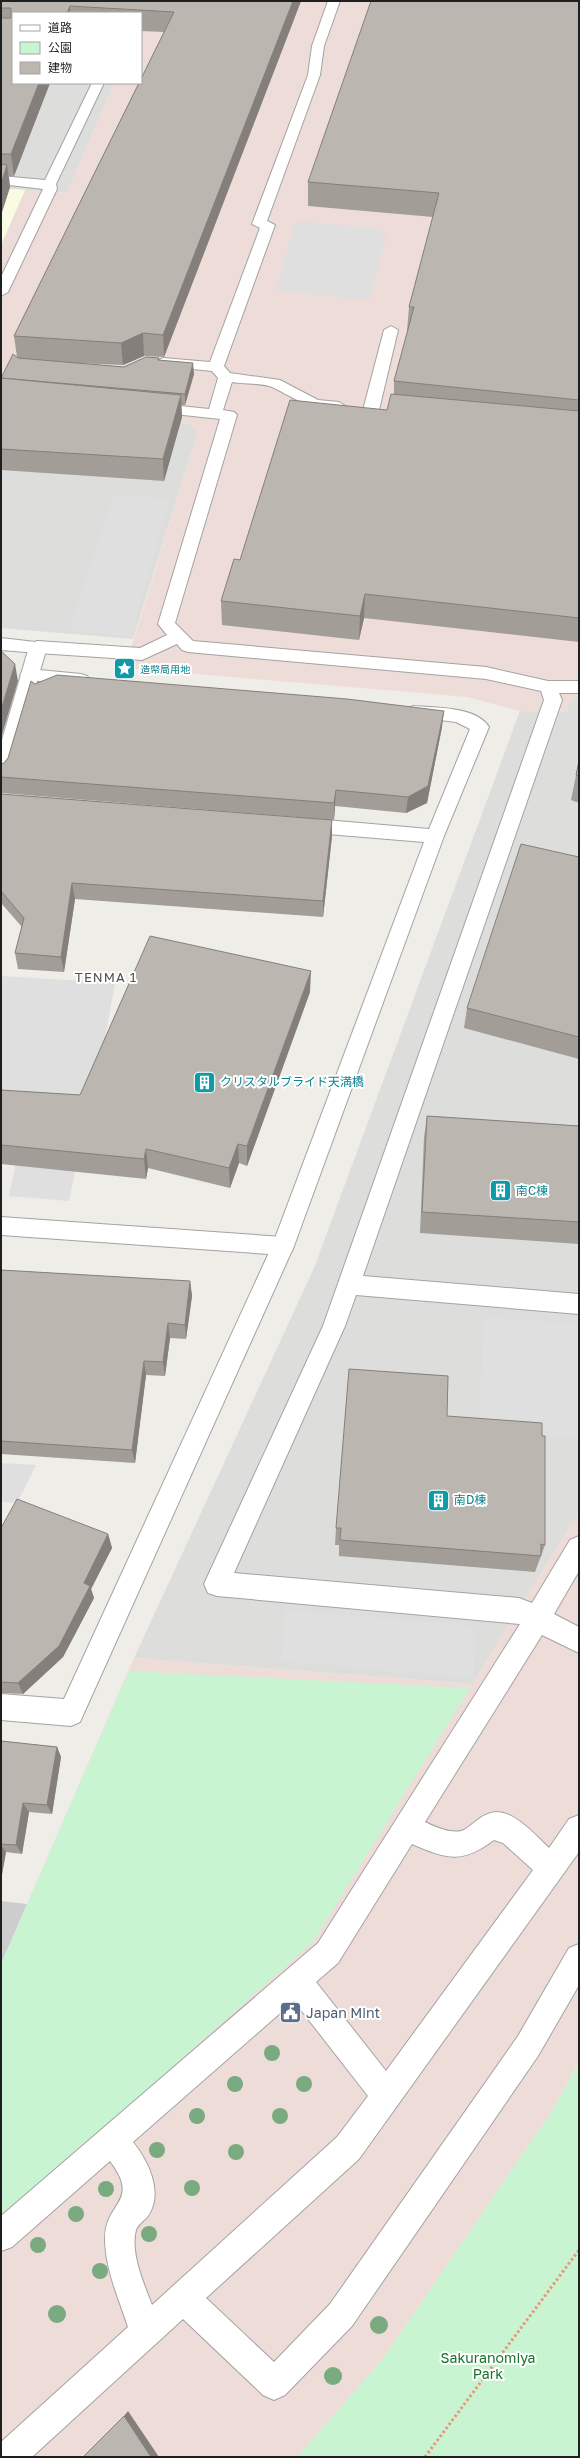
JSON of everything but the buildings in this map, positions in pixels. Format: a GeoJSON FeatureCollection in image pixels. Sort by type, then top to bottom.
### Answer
{"type":"FeatureCollection","features":[{"type":"Feature","properties":{"kind":"street"},"geometry":{"type":"LineString","coordinates":[[215,413],[221,372],[268,225],[259,224],[314,75],[318,46],[334,1]]}},
{"type":"Feature","properties":{"kind":"street"},"geometry":{"type":"LineString","coordinates":[[1,292],[50,188],[49,184],[98,84]]}},
{"type":"Feature","properties":{"kind":"street"},"geometry":{"type":"LineString","coordinates":[[1,180],[49,184]]}},
{"type":"Feature","properties":{"kind":"street"},"geometry":{"type":"LineString","coordinates":[[371,410],[391,330]]}},
{"type":"Feature","properties":{"kind":"street"},"geometry":{"type":"LineString","coordinates":[[145,361],[221,372],[275,383],[314,404],[386,412]]}},
{"type":"Feature","properties":{"kind":"street"},"geometry":{"type":"LineString","coordinates":[[136,406],[229,415],[166,624],[188,646],[486,673],[548,687],[579,687]]}},
{"type":"Feature","properties":{"kind":"street"},"geometry":{"type":"LineString","coordinates":[[1,644],[142,654],[178,637]]}},
{"type":"Feature","properties":{"kind":"street"},"geometry":{"type":"LineString","coordinates":[[1,774],[38,647]]}},
{"type":"Feature","properties":{"kind":"street"},"geometry":{"type":"LineString","coordinates":[[29,675],[98,682]]}},
{"type":"Feature","properties":{"kind":"street"},"geometry":{"type":"LineString","coordinates":[[548,687],[553,700],[349,1285],[331,1333],[217,1584],[520,1610],[579,1640]]}},
{"type":"Feature","properties":{"kind":"street"},"geometry":{"type":"LineString","coordinates":[[1,1707],[71,1713],[283,1246],[435,836],[480,727],[460,716],[397,710]]}},
{"type":"Feature","properties":{"kind":"street"},"geometry":{"type":"LineString","coordinates":[[284,824],[435,836]]}},
{"type":"Feature","properties":{"kind":"street"},"geometry":{"type":"LineString","coordinates":[[1,1226],[283,1246]]}},
{"type":"Feature","properties":{"kind":"street"},"geometry":{"type":"LineString","coordinates":[[349,1285],[579,1304]]}},
{"type":"Feature","properties":{"kind":"street"},"geometry":{"type":"LineString","coordinates":[[1,2236],[328,1953],[537,1619],[579,1548]]}},
{"type":"Feature","properties":{"kind":"street"},"geometry":{"type":"LineString","coordinates":[[406,1828],[437,1841],[450,1844],[463,1844],[471,1841],[482,1830],[491,1827],[502,1827],[551,1868]]}},
{"type":"Feature","properties":{"kind":"street"},"geometry":{"type":"LineString","coordinates":[[8,2457],[348,2148],[579,1829]]}},
{"type":"Feature","properties":{"kind":"street"},"geometry":{"type":"LineString","coordinates":[[183,2297],[274,2384],[341,2315],[528,2046],[579,1958]]}},
{"type":"Feature","properties":{"kind":"street"},"geometry":{"type":"LineString","coordinates":[[296,1980],[386,2095]]}},
{"type":"Feature","properties":{"kind":"street"},"geometry":{"type":"LineString","coordinates":[[113,2140],[136,2171],[139,2182],[137,2205],[127,2214],[122,2227],[120,2243],[145,2332]]}},
{"type":"Feature","properties":{"kind":"path"},"geometry":{"type":"LineString","coordinates":[[425,2457],[579,2250]]}},
{"type":"Feature","properties":{"kind":"shaded area"},"geometry":{"type":"Polygon","coordinates":[[[1,1],[129,12],[12,12],[12,84],[114,84],[67,193],[1,188],[1,1]]]}},
{"type":"Feature","properties":{"kind":"shaded area"},"geometry":{"type":"Polygon","coordinates":[[[150,1],[579,1],[579,697],[570,700],[567,712],[520,711],[468,697],[125,668],[198,431],[189,424],[1,408],[1,245],[25,190],[67,193],[114,84],[142,84],[142,20],[150,1]]]}},
{"type":"Feature","properties":{"kind":"shaded area"},"geometry":{"type":"Polygon","coordinates":[[[1,188],[25,190],[1,245],[1,188]]]}},
{"type":"Feature","properties":{"kind":"shaded area"},"geometry":{"type":"Polygon","coordinates":[[[296,221],[375,228],[387,235],[369,300],[275,291],[296,221]]]}},
{"type":"Feature","properties":{"kind":"shaded area"},"geometry":{"type":"Polygon","coordinates":[[[1,408],[190,424],[198,431],[133,639],[1,628],[1,408]]]}},
{"type":"Feature","properties":{"kind":"shaded area"},"geometry":{"type":"Polygon","coordinates":[[[113,495],[170,499],[131,636],[69,630],[113,495]]]}},
{"type":"Feature","properties":{"kind":"shaded area"},"geometry":{"type":"Polygon","coordinates":[[[579,697],[579,1512],[472,1684],[134,1658],[314,1268],[520,711],[567,712],[570,700],[579,697]]]}},
{"type":"Feature","properties":{"kind":"shaded area"},"geometry":{"type":"Polygon","coordinates":[[[1,976],[115,983],[92,1110],[1,1104],[1,976]]]}},
{"type":"Feature","properties":{"kind":"shaded area"},"geometry":{"type":"Polygon","coordinates":[[[26,1116],[85,1121],[69,1201],[9,1196],[26,1116]]]}},
{"type":"Feature","properties":{"kind":"shaded area"},"geometry":{"type":"Polygon","coordinates":[[[483,1317],[579,1324],[579,1438],[480,1432],[483,1317]]]}},
{"type":"Feature","properties":{"kind":"shaded area"},"geometry":{"type":"Polygon","coordinates":[[[1,1463],[36,1465],[17,1503],[1,1502],[1,1463]]]}},
{"type":"Feature","properties":{"kind":"shaded area","name":"Japan Mint"},"geometry":{"type":"Polygon","coordinates":[[[579,1512],[579,2061],[554,2108],[382,2360],[297,2457],[1,2457],[1,1964],[134,1658],[472,1684],[579,1512]]]}},
{"type":"Feature","properties":{"kind":"shaded area"},"geometry":{"type":"Polygon","coordinates":[[[285,1610],[475,1627],[474,1678],[281,1661],[285,1610]]]}},
{"type":"Feature","properties":{"kind":"shaded area"},"geometry":{"type":"Polygon","coordinates":[[[1,1901],[27,1904],[1,1964],[1,1901]]]}},
{"type":"Feature","properties":{"kind":"green space"},"geometry":{"type":"Polygon","coordinates":[[[129,1671],[470,1688],[313,1942],[134,2101],[1,2215],[1,1964],[129,1671]]]}},
{"type":"Feature","properties":{"kind":"green space","name":"Sakuranomiya Park"},"geometry":{"type":"Polygon","coordinates":[[[579,2062],[579,2457],[297,2457],[382,2360],[554,2108],[579,2062]]]}},
{"type":"Feature","properties":{"kind":"place","name":"造幣局用地"},"geometry":{"type":"Point","coordinates":[125,669]}},
{"type":"Feature","properties":{"kind":"place","name":"クリスタルブライド天満橋"},"geometry":{"type":"Point","coordinates":[205,1082]}},
{"type":"Feature","properties":{"kind":"place","name":"南C棟"},"geometry":{"type":"Point","coordinates":[500,1191]}},
{"type":"Feature","properties":{"kind":"place","name":"南D棟"},"geometry":{"type":"Point","coordinates":[439,1500]}},
{"type":"Feature","properties":{"kind":"place","name":"Japan Mint"},"geometry":{"type":"Point","coordinates":[290,2013]}},
{"type":"Feature","properties":{"kind":"district","name":"TENMA 1"},"geometry":{"type":"Point","coordinates":[106,977]}}]}
